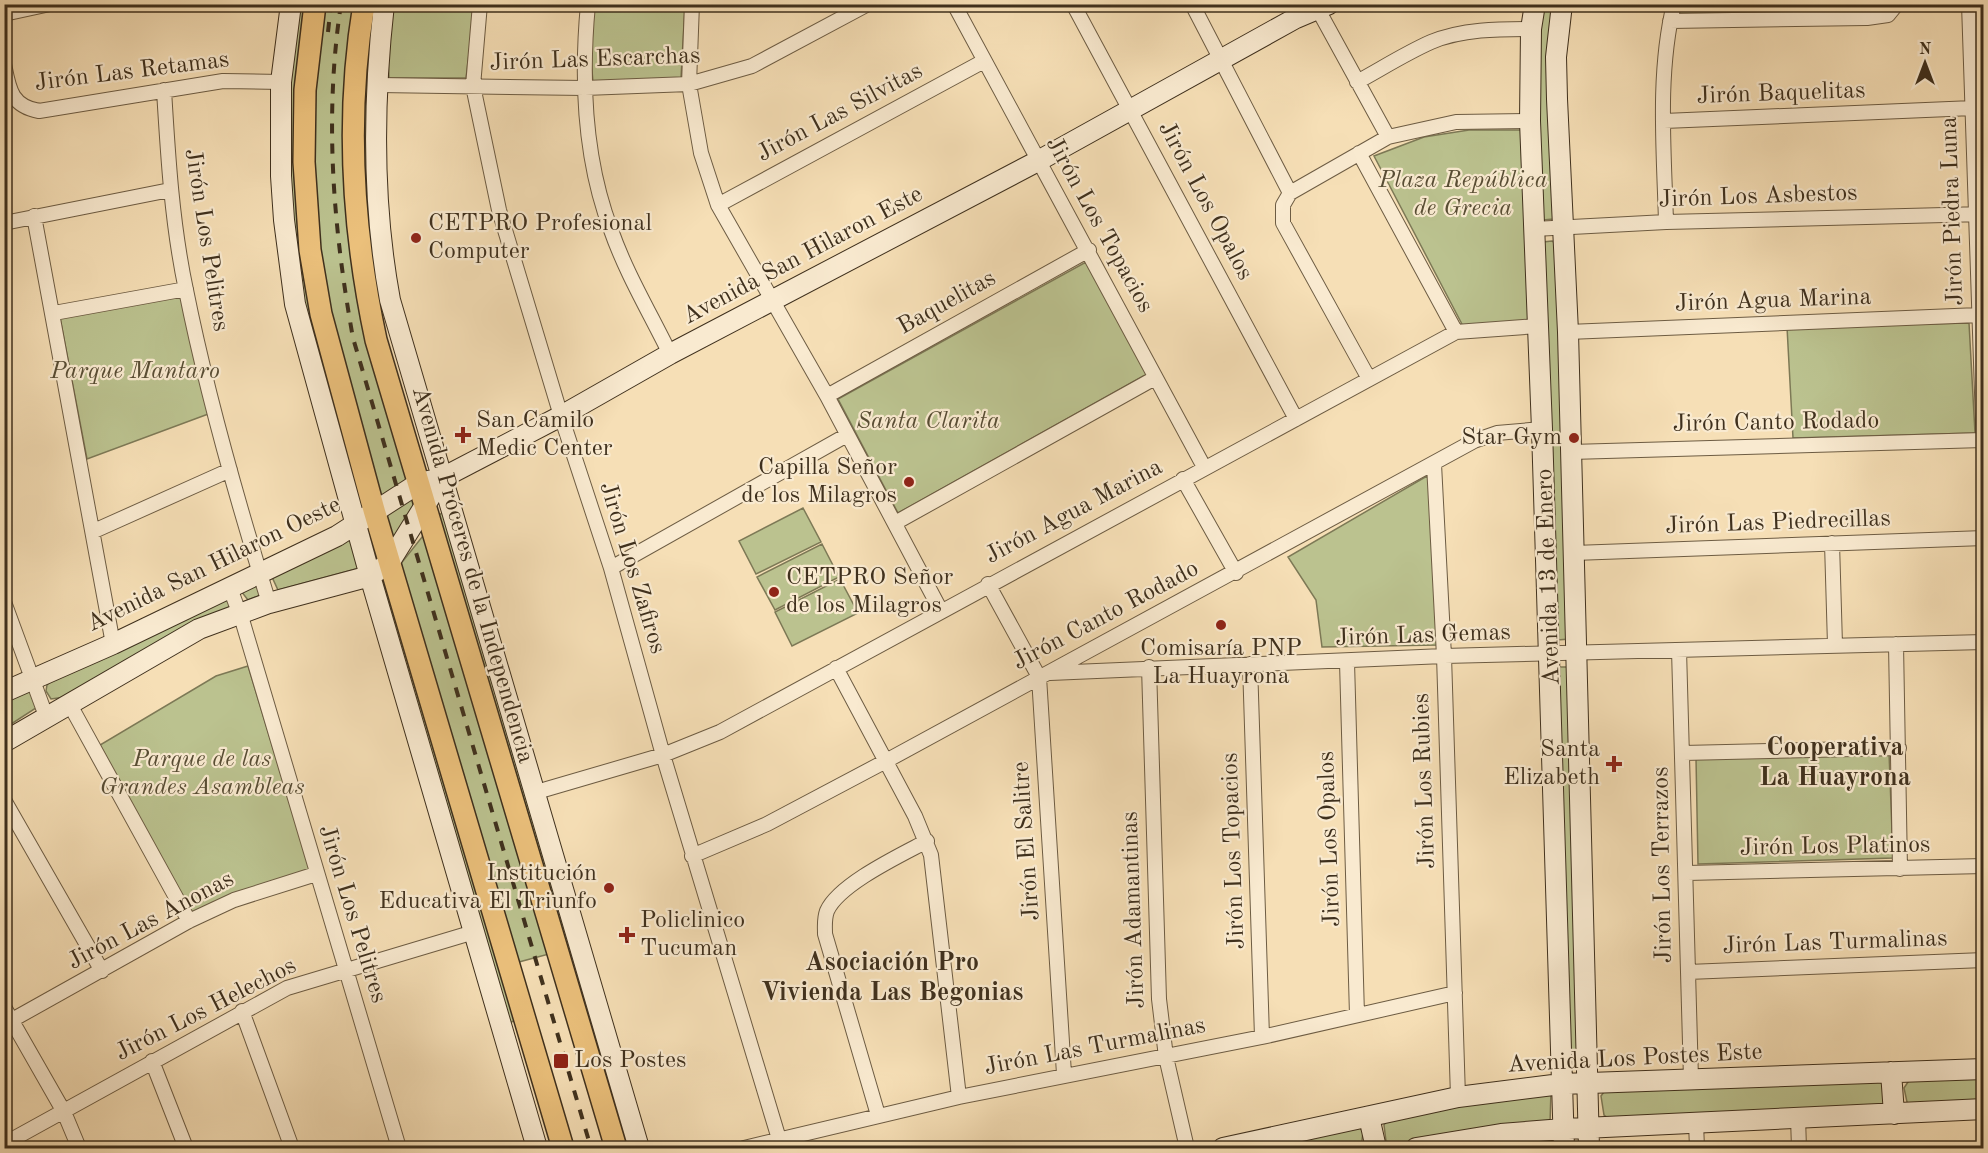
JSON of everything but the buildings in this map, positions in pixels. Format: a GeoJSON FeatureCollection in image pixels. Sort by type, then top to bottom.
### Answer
{"type":"FeatureCollection","features":[{"type":"Feature","properties":{"kind":"main road"},"geometry":{"type":"LineString","coordinates":[[291,4],[281,82],[284,220],[295,304],[355,525],[537,1149]]}},
{"type":"Feature","properties":{"kind":"main road"},"geometry":{"type":"LineString","coordinates":[[315,4],[308,56],[304,126],[310,250],[330,355],[389,563],[563,1149]]}},
{"type":"Feature","properties":{"kind":"main road","name":"Avenida Próceres de la Independencia"},"geometry":{"type":"LineString","coordinates":[[364,4],[356,63],[351,153],[357,238],[376,340],[616,1149]]}},
{"type":"Feature","properties":{"kind":"main road","name":"Avenida Próceres de la Independencia"},"geometry":{"type":"LineString","coordinates":[[384,4],[376,145],[382,257],[400,340],[639,1149]]}},
{"type":"Feature","properties":{"kind":"main road","name":"Avenida 13 de Enero"},"geometry":{"type":"LineString","coordinates":[[1535,4],[1531,29],[1530,121],[1550,653],[1564,1149]]}},
{"type":"Feature","properties":{"kind":"main road","name":"Avenida 13 de Enero"},"geometry":{"type":"LineString","coordinates":[[1562,4],[1557,57],[1578,652],[1589,1149]]}},
{"type":"Feature","properties":{"kind":"main road","name":"Avenida San Hilaron Este"},"geometry":{"type":"LineString","coordinates":[[441,478],[561,416],[670,354],[1038,161],[1222,61],[1313,8]]}},
{"type":"Feature","properties":{"kind":"main road"},"geometry":{"type":"LineString","coordinates":[[4,742],[175,642],[268,603],[370,576],[389,563],[441,478]]}},
{"type":"Feature","properties":{"kind":"main road","name":"Avenida San Hilaron Oeste"},"geometry":{"type":"LineString","coordinates":[[4,692],[113,644],[230,588],[355,525],[374,510],[419,483],[441,478]]}},
{"type":"Feature","properties":{"kind":"main road","name":"Avenida Los Postes Este"},"geometry":{"type":"LineString","coordinates":[[1223,1149],[1458,1097],[1561,1084],[1983,1069]]}},
{"type":"Feature","properties":{"kind":"main road"},"geometry":{"type":"LineString","coordinates":[[1891,1072],[1894,1114]]}},
{"type":"Feature","properties":{"kind":"main road"},"geometry":{"type":"LineString","coordinates":[[1416,1149],[1501,1134],[1589,1127],[1983,1109]]}},
{"type":"Feature","properties":{"kind":"main road"},"geometry":{"type":"LineString","coordinates":[[1369,1117],[1376,1149]]}},
{"type":"Feature","properties":{"kind":"street"},"geometry":{"type":"LineString","coordinates":[[4,14],[50,4]]}},
{"type":"Feature","properties":{"kind":"street","name":"Jirón Los Zafiros"},"geometry":{"type":"LineString","coordinates":[[480,4],[473,86],[499,210],[561,416],[611,568],[692,855],[779,1139]]}},
{"type":"Feature","properties":{"kind":"street"},"geometry":{"type":"LineString","coordinates":[[588,4],[585,37],[585,88],[592,159],[611,231],[670,354]]}},
{"type":"Feature","properties":{"kind":"street"},"geometry":{"type":"LineString","coordinates":[[692,4],[689,84],[701,153],[717,204],[771,302],[827,396],[941,611]]}},
{"type":"Feature","properties":{"kind":"street","name":"Jirón Las Escarchas"},"geometry":{"type":"LineString","coordinates":[[379,85],[585,88],[689,84],[752,66],[868,4]]}},
{"type":"Feature","properties":{"kind":"street","name":"Jirón Los Topacios"},"geometry":{"type":"LineString","coordinates":[[954,4],[1038,161],[1089,250],[1204,467]]}},
{"type":"Feature","properties":{"kind":"street","name":"Jirón Los Opalos"},"geometry":{"type":"LineString","coordinates":[[1073,4],[1296,419]]}},
{"type":"Feature","properties":{"kind":"street"},"geometry":{"type":"LineString","coordinates":[[1192,4],[1290,193]]}},
{"type":"Feature","properties":{"kind":"street"},"geometry":{"type":"LineString","coordinates":[[1666,222],[1664,121],[1666,51],[1674,4]]}},
{"type":"Feature","properties":{"kind":"street"},"geometry":{"type":"LineString","coordinates":[[1670,21],[1882,17],[1888,15],[1897,4]]}},
{"type":"Feature","properties":{"kind":"street","name":"Jirón Piedra Luna"},"geometry":{"type":"LineString","coordinates":[[1969,4],[1980,214],[1979,315],[1983,452]]}},
{"type":"Feature","properties":{"kind":"street"},"geometry":{"type":"LineString","coordinates":[[1313,8],[1388,137]]}},
{"type":"Feature","properties":{"kind":"street"},"geometry":{"type":"LineString","coordinates":[[1357,82],[1431,42],[1462,33],[1531,29]]}},
{"type":"Feature","properties":{"kind":"street","name":"Jirón Las Silvitas"},"geometry":{"type":"LineString","coordinates":[[717,204],[984,61]]}},
{"type":"Feature","properties":{"kind":"street","name":"Jirón Las Retamas"},"geometry":{"type":"LineString","coordinates":[[4,64],[8,84],[15,99],[25,108],[52,109],[223,81],[281,82]]}},
{"type":"Feature","properties":{"kind":"street","name":"Jirón Los Pelitres"},"geometry":{"type":"LineString","coordinates":[[164,90],[170,190],[186,289],[230,470],[268,603]]}},
{"type":"Feature","properties":{"kind":"street","name":"Jirón Baquelitas"},"geometry":{"type":"LineString","coordinates":[[1664,121],[1973,108]]}},
{"type":"Feature","properties":{"kind":"street"},"geometry":{"type":"LineString","coordinates":[[1368,377],[1283,223],[1283,204],[1290,193],[1388,137],[1456,122],[1530,121]]}},
{"type":"Feature","properties":{"kind":"street"},"geometry":{"type":"LineString","coordinates":[[1359,153],[1456,332]]}},
{"type":"Feature","properties":{"kind":"street"},"geometry":{"type":"LineString","coordinates":[[4,223],[170,190]]}},
{"type":"Feature","properties":{"kind":"street","name":"Jirón Los Asbestos"},"geometry":{"type":"LineString","coordinates":[[1534,229],[1666,222],[1980,214]]}},
{"type":"Feature","properties":{"kind":"street"},"geometry":{"type":"LineString","coordinates":[[34,216],[54,313],[113,644]]}},
{"type":"Feature","properties":{"kind":"street","name":"Baquelitas"},"geometry":{"type":"LineString","coordinates":[[827,396],[1089,250]]}},
{"type":"Feature","properties":{"kind":"street"},"geometry":{"type":"LineString","coordinates":[[54,313],[186,289]]}},
{"type":"Feature","properties":{"kind":"street","name":"Jirón Agua Marina"},"geometry":{"type":"LineString","coordinates":[[1568,332],[1979,315]]}},
{"type":"Feature","properties":{"kind":"street","name":"Jirón Agua Marina"},"geometry":{"type":"LineString","coordinates":[[533,793],[663,755],[720,732],[988,584],[1296,419],[1368,377],[1456,332],[1538,326]]}},
{"type":"Feature","properties":{"kind":"street"},"geometry":{"type":"LineString","coordinates":[[895,523],[1155,378]]}},
{"type":"Feature","properties":{"kind":"street","name":"Jirón Canto Rodado"},"geometry":{"type":"LineString","coordinates":[[692,855],[767,824],[886,761],[1042,675],[1236,573],[1474,441],[1497,433],[1542,429]]}},
{"type":"Feature","properties":{"kind":"street"},"geometry":{"type":"LineString","coordinates":[[611,568],[847,435]]}},
{"type":"Feature","properties":{"kind":"street","name":"Jirón Canto Rodado"},"geometry":{"type":"LineString","coordinates":[[1571,452],[1983,440]]}},
{"type":"Feature","properties":{"kind":"street","name":"Jirón Los Rubies"},"geometry":{"type":"LineString","coordinates":[[1434,464],[1458,1097]]}},
{"type":"Feature","properties":{"kind":"street"},"geometry":{"type":"LineString","coordinates":[[94,531],[230,470]]}},
{"type":"Feature","properties":{"kind":"street"},"geometry":{"type":"LineString","coordinates":[[1183,479],[1236,573]]}},
{"type":"Feature","properties":{"kind":"street","name":"Jirón Las Piedrecillas"},"geometry":{"type":"LineString","coordinates":[[1574,553],[1983,538]]}},
{"type":"Feature","properties":{"kind":"street"},"geometry":{"type":"LineString","coordinates":[[1832,543],[1835,645]]}},
{"type":"Feature","properties":{"kind":"street"},"geometry":{"type":"LineString","coordinates":[[988,584],[1042,675]]}},
{"type":"Feature","properties":{"kind":"street","name":"Jirón Los Pelitres"},"geometry":{"type":"LineString","coordinates":[[230,588],[240,614],[399,1149]]}},
{"type":"Feature","properties":{"kind":"street"},"geometry":{"type":"LineString","coordinates":[[4,602],[46,716]]}},
{"type":"Feature","properties":{"kind":"street","name":"Jirón Las Gemas"},"geometry":{"type":"LineString","coordinates":[[1042,675],[1149,667],[1347,662],[1443,656],[1983,642]]}},
{"type":"Feature","properties":{"kind":"street"},"geometry":{"type":"LineString","coordinates":[[1896,644],[1900,869]]}},
{"type":"Feature","properties":{"kind":"street","name":"Jirón Los Terrazos"},"geometry":{"type":"LineString","coordinates":[[1679,650],[1691,1079]]}},
{"type":"Feature","properties":{"kind":"street","name":"Jirón Los Opalos"},"geometry":{"type":"LineString","coordinates":[[1347,662],[1357,1015]]}},
{"type":"Feature","properties":{"kind":"street","name":"Jirón Los Topacios"},"geometry":{"type":"LineString","coordinates":[[1251,664],[1262,1037]]}},
{"type":"Feature","properties":{"kind":"street","name":"Jirón Adamantinas"},"geometry":{"type":"LineString","coordinates":[[1149,667],[1159,999],[1166,1057],[1187,1149]]}},
{"type":"Feature","properties":{"kind":"street"},"geometry":{"type":"LineString","coordinates":[[836,669],[927,841],[934,872],[959,1097]]}},
{"type":"Feature","properties":{"kind":"street","name":"Jirón El Salitre"},"geometry":{"type":"LineString","coordinates":[[1042,675],[1064,1074]]}},
{"type":"Feature","properties":{"kind":"street"},"geometry":{"type":"LineString","coordinates":[[69,703],[189,921]]}},
{"type":"Feature","properties":{"kind":"street"},"geometry":{"type":"LineString","coordinates":[[1683,753],[1899,748]]}},
{"type":"Feature","properties":{"kind":"street"},"geometry":{"type":"LineString","coordinates":[[4,800],[102,971]]}},
{"type":"Feature","properties":{"kind":"street"},"geometry":{"type":"LineString","coordinates":[[878,1115],[825,934],[824,921],[828,909],[867,873],[927,841]]}},
{"type":"Feature","properties":{"kind":"street","name":"Jirón Los Platinos"},"geometry":{"type":"LineString","coordinates":[[1687,873],[1983,866]]}},
{"type":"Feature","properties":{"kind":"street","name":"Jirón Las Anonas"},"geometry":{"type":"LineString","coordinates":[[12,1020],[189,921],[234,900],[316,874]]}},
{"type":"Feature","properties":{"kind":"street","name":"Jirón Los Helechos"},"geometry":{"type":"LineString","coordinates":[[4,1144],[64,1113],[152,1061],[286,988],[474,932]]}},
{"type":"Feature","properties":{"kind":"street","name":"Jirón Las Turmalinas"},"geometry":{"type":"LineString","coordinates":[[1688,972],[1983,960]]}},
{"type":"Feature","properties":{"kind":"street","name":"Jirón Las Turmalinas"},"geometry":{"type":"LineString","coordinates":[[744,1149],[959,1097],[1064,1074],[1166,1057],[1262,1037],[1455,993]]}},
{"type":"Feature","properties":{"kind":"street"},"geometry":{"type":"LineString","coordinates":[[4,1007],[64,1113],[79,1149]]}},
{"type":"Feature","properties":{"kind":"street"},"geometry":{"type":"LineString","coordinates":[[242,1011],[291,1149]]}},
{"type":"Feature","properties":{"kind":"street"},"geometry":{"type":"LineString","coordinates":[[152,1061],[186,1149]]}},
{"type":"Feature","properties":{"kind":"street"},"geometry":{"type":"LineString","coordinates":[[1798,1118],[1799,1149]]}},
{"type":"Feature","properties":{"kind":"street"},"geometry":{"type":"LineString","coordinates":[[1696,1123],[1697,1149]]}},
{"type":"Feature","properties":{"kind":"green space"},"geometry":{"type":"Polygon","coordinates":[[[322,5],[356,5],[345,159],[411,480],[379,498],[337,356],[313,211],[314,55],[322,5]]]}},
{"type":"Feature","properties":{"kind":"green space"},"geometry":{"type":"Polygon","coordinates":[[[391,5],[475,5],[466,78],[389,78],[387,38],[391,5]]]}},
{"type":"Feature","properties":{"kind":"green space"},"geometry":{"type":"Polygon","coordinates":[[[594,5],[685,5],[681,78],[593,82],[591,60],[594,5]]]}},
{"type":"Feature","properties":{"kind":"green space"},"geometry":{"type":"Polygon","coordinates":[[[1543,5],[1557,5],[1553,219],[1543,220],[1538,139],[1538,59],[1543,5]]]}},
{"type":"Feature","properties":{"kind":"green space"},"geometry":{"type":"Polygon","coordinates":[[[1681,5],[1755,5],[1755,12],[1679,14],[1681,5]]]}},
{"type":"Feature","properties":{"kind":"green space"},"geometry":{"type":"Polygon","coordinates":[[[298,10],[306,13],[325,388],[305,310],[292,230],[289,136],[298,10]]]}},
{"type":"Feature","properties":{"kind":"green space"},"geometry":{"type":"Polygon","coordinates":[[[372,10],[377,12],[368,238],[361,116],[372,10]]]}},
{"type":"Feature","properties":{"kind":"green space","name":"Plaza República de Grecia"},"geometry":{"type":"Polygon","coordinates":[[[1469,130],[1521,130],[1534,321],[1463,326],[1374,156],[1424,137],[1469,130]]]}},
{"type":"Feature","properties":{"kind":"green space"},"geometry":{"type":"Polygon","coordinates":[[[1552,241],[1557,244],[1569,639],[1558,640],[1543,242],[1552,241]]]}},
{"type":"Feature","properties":{"kind":"green space","name":"Santa Clarita"},"geometry":{"type":"Polygon","coordinates":[[[1086,262],[1147,374],[898,513],[838,399],[1086,262]]]}},
{"type":"Feature","properties":{"kind":"green space","name":"Parque Mantaro"},"geometry":{"type":"Polygon","coordinates":[[[181,295],[211,413],[87,459],[60,318],[181,295]]]}},
{"type":"Feature","properties":{"kind":"green space"},"geometry":{"type":"Polygon","coordinates":[[[1969,323],[1975,433],[1793,438],[1787,327],[1969,323]]]}},
{"type":"Feature","properties":{"kind":"green space"},"geometry":{"type":"Polygon","coordinates":[[[1427,476],[1432,482],[1438,645],[1322,647],[1316,600],[1288,557],[1427,476]]]}},
{"type":"Feature","properties":{"kind":"green space"},"geometry":{"type":"Polygon","coordinates":[[[413,490],[418,506],[392,543],[382,510],[413,490]]]}},
{"type":"Feature","properties":{"kind":"green space"},"geometry":{"type":"Polygon","coordinates":[[[803,508],[821,542],[756,574],[739,541],[803,508]]]}},
{"type":"Feature","properties":{"kind":"green space"},"geometry":{"type":"Polygon","coordinates":[[[445,510],[587,999],[578,1002],[434,520],[445,510]]]}},
{"type":"Feature","properties":{"kind":"green space"},"geometry":{"type":"Polygon","coordinates":[[[353,532],[363,567],[278,590],[272,577],[353,532]]]}},
{"type":"Feature","properties":{"kind":"green space"},"geometry":{"type":"Polygon","coordinates":[[[426,532],[549,954],[515,963],[399,566],[426,532]]]}},
{"type":"Feature","properties":{"kind":"green space"},"geometry":{"type":"Polygon","coordinates":[[[822,544],[839,577],[775,610],[757,577],[822,544]]]}},
{"type":"Feature","properties":{"kind":"green space"},"geometry":{"type":"Polygon","coordinates":[[[383,569],[516,1020],[504,1025],[375,573],[383,569]]]}},
{"type":"Feature","properties":{"kind":"green space"},"geometry":{"type":"Polygon","coordinates":[[[840,579],[858,613],[792,646],[775,612],[840,579]]]}},
{"type":"Feature","properties":{"kind":"green space"},"geometry":{"type":"Polygon","coordinates":[[[255,581],[261,595],[248,600],[241,591],[255,581]]]}},
{"type":"Feature","properties":{"kind":"green space"},"geometry":{"type":"Polygon","coordinates":[[[226,595],[230,607],[65,697],[51,699],[46,691],[47,685],[54,679],[226,595]]]}},
{"type":"Feature","properties":{"kind":"green space","name":"Parque de las Grandes Asambleas"},"geometry":{"type":"Polygon","coordinates":[[[248,666],[310,869],[243,891],[190,915],[100,745],[216,676],[248,666]]]}},
{"type":"Feature","properties":{"kind":"green space"},"geometry":{"type":"Polygon","coordinates":[[[1560,667],[1570,667],[1578,1062],[1567,1061],[1555,670],[1560,667]]]}},
{"type":"Feature","properties":{"kind":"green space"},"geometry":{"type":"Polygon","coordinates":[[[30,689],[36,708],[5,728],[5,698],[30,689]]]}},
{"type":"Feature","properties":{"kind":"green space"},"geometry":{"type":"Polygon","coordinates":[[[1889,752],[1893,858],[1698,864],[1696,758],[1889,752]]]}},
{"type":"Feature","properties":{"kind":"green space"},"geometry":{"type":"Polygon","coordinates":[[[1983,1076],[1983,1103],[1913,1106],[1907,1102],[1904,1088],[1910,1079],[1983,1076]]]}},
{"type":"Feature","properties":{"kind":"green space"},"geometry":{"type":"Polygon","coordinates":[[[1877,1080],[1884,1085],[1886,1102],[1881,1107],[1612,1121],[1604,1115],[1601,1096],[1606,1089],[1877,1080]]]}},
{"type":"Feature","properties":{"kind":"green space"},"geometry":{"type":"Polygon","coordinates":[[[1551,1090],[1550,1123],[1395,1146],[1386,1141],[1384,1125],[1388,1119],[1551,1090]]]}},
{"type":"Feature","properties":{"kind":"green space"},"geometry":{"type":"Polygon","coordinates":[[[1358,1125],[1363,1132],[1361,1148],[1247,1148],[1358,1125]]]}},
{"type":"Feature","properties":{"kind":"railway"},"geometry":{"type":"LineString","coordinates":[[328,32],[331,4]]}},
{"type":"Feature","properties":{"kind":"railway"},"geometry":{"type":"LineString","coordinates":[[341,4],[333,88],[333,171],[340,255],[353,338],[591,1148]]}},
{"type":"Feature","properties":{"kind":"place","name":"CETPRO Profesional Computer"},"geometry":{"type":"Point","coordinates":[416,238]}},
{"type":"Feature","properties":{"kind":"place","name":"San Camilo Medic Center"},"geometry":{"type":"Point","coordinates":[463,435]}},
{"type":"Feature","properties":{"kind":"place","name":"Star Gym"},"geometry":{"type":"Point","coordinates":[1574,438]}},
{"type":"Feature","properties":{"kind":"place","name":"Capilla Señor de los Milagros"},"geometry":{"type":"Point","coordinates":[909,482]}},
{"type":"Feature","properties":{"kind":"place","name":"CETPRO Señor de los Milagros"},"geometry":{"type":"Point","coordinates":[774,592]}},
{"type":"Feature","properties":{"kind":"place","name":"Comisaría PNP La Huayrona"},"geometry":{"type":"Point","coordinates":[1221,625]}},
{"type":"Feature","properties":{"kind":"place","name":"Santa Elizabeth"},"geometry":{"type":"Point","coordinates":[1614,764]}},
{"type":"Feature","properties":{"kind":"place","name":"Institución Educativa El Triunfo"},"geometry":{"type":"Point","coordinates":[609,888]}},
{"type":"Feature","properties":{"kind":"place","name":"Policlinico Tucuman"},"geometry":{"type":"Point","coordinates":[627,935]}},
{"type":"Feature","properties":{"kind":"place","name":"Los Postes"},"geometry":{"type":"Point","coordinates":[561,1061]}},
{"type":"Feature","properties":{"kind":"district","name":"Cooperativa La Huayrona"},"geometry":{"type":"Point","coordinates":[1835,763]}},
{"type":"Feature","properties":{"kind":"district","name":"Asociación Pro Vivienda Las Begonias"},"geometry":{"type":"Point","coordinates":[892,978]}}]}
